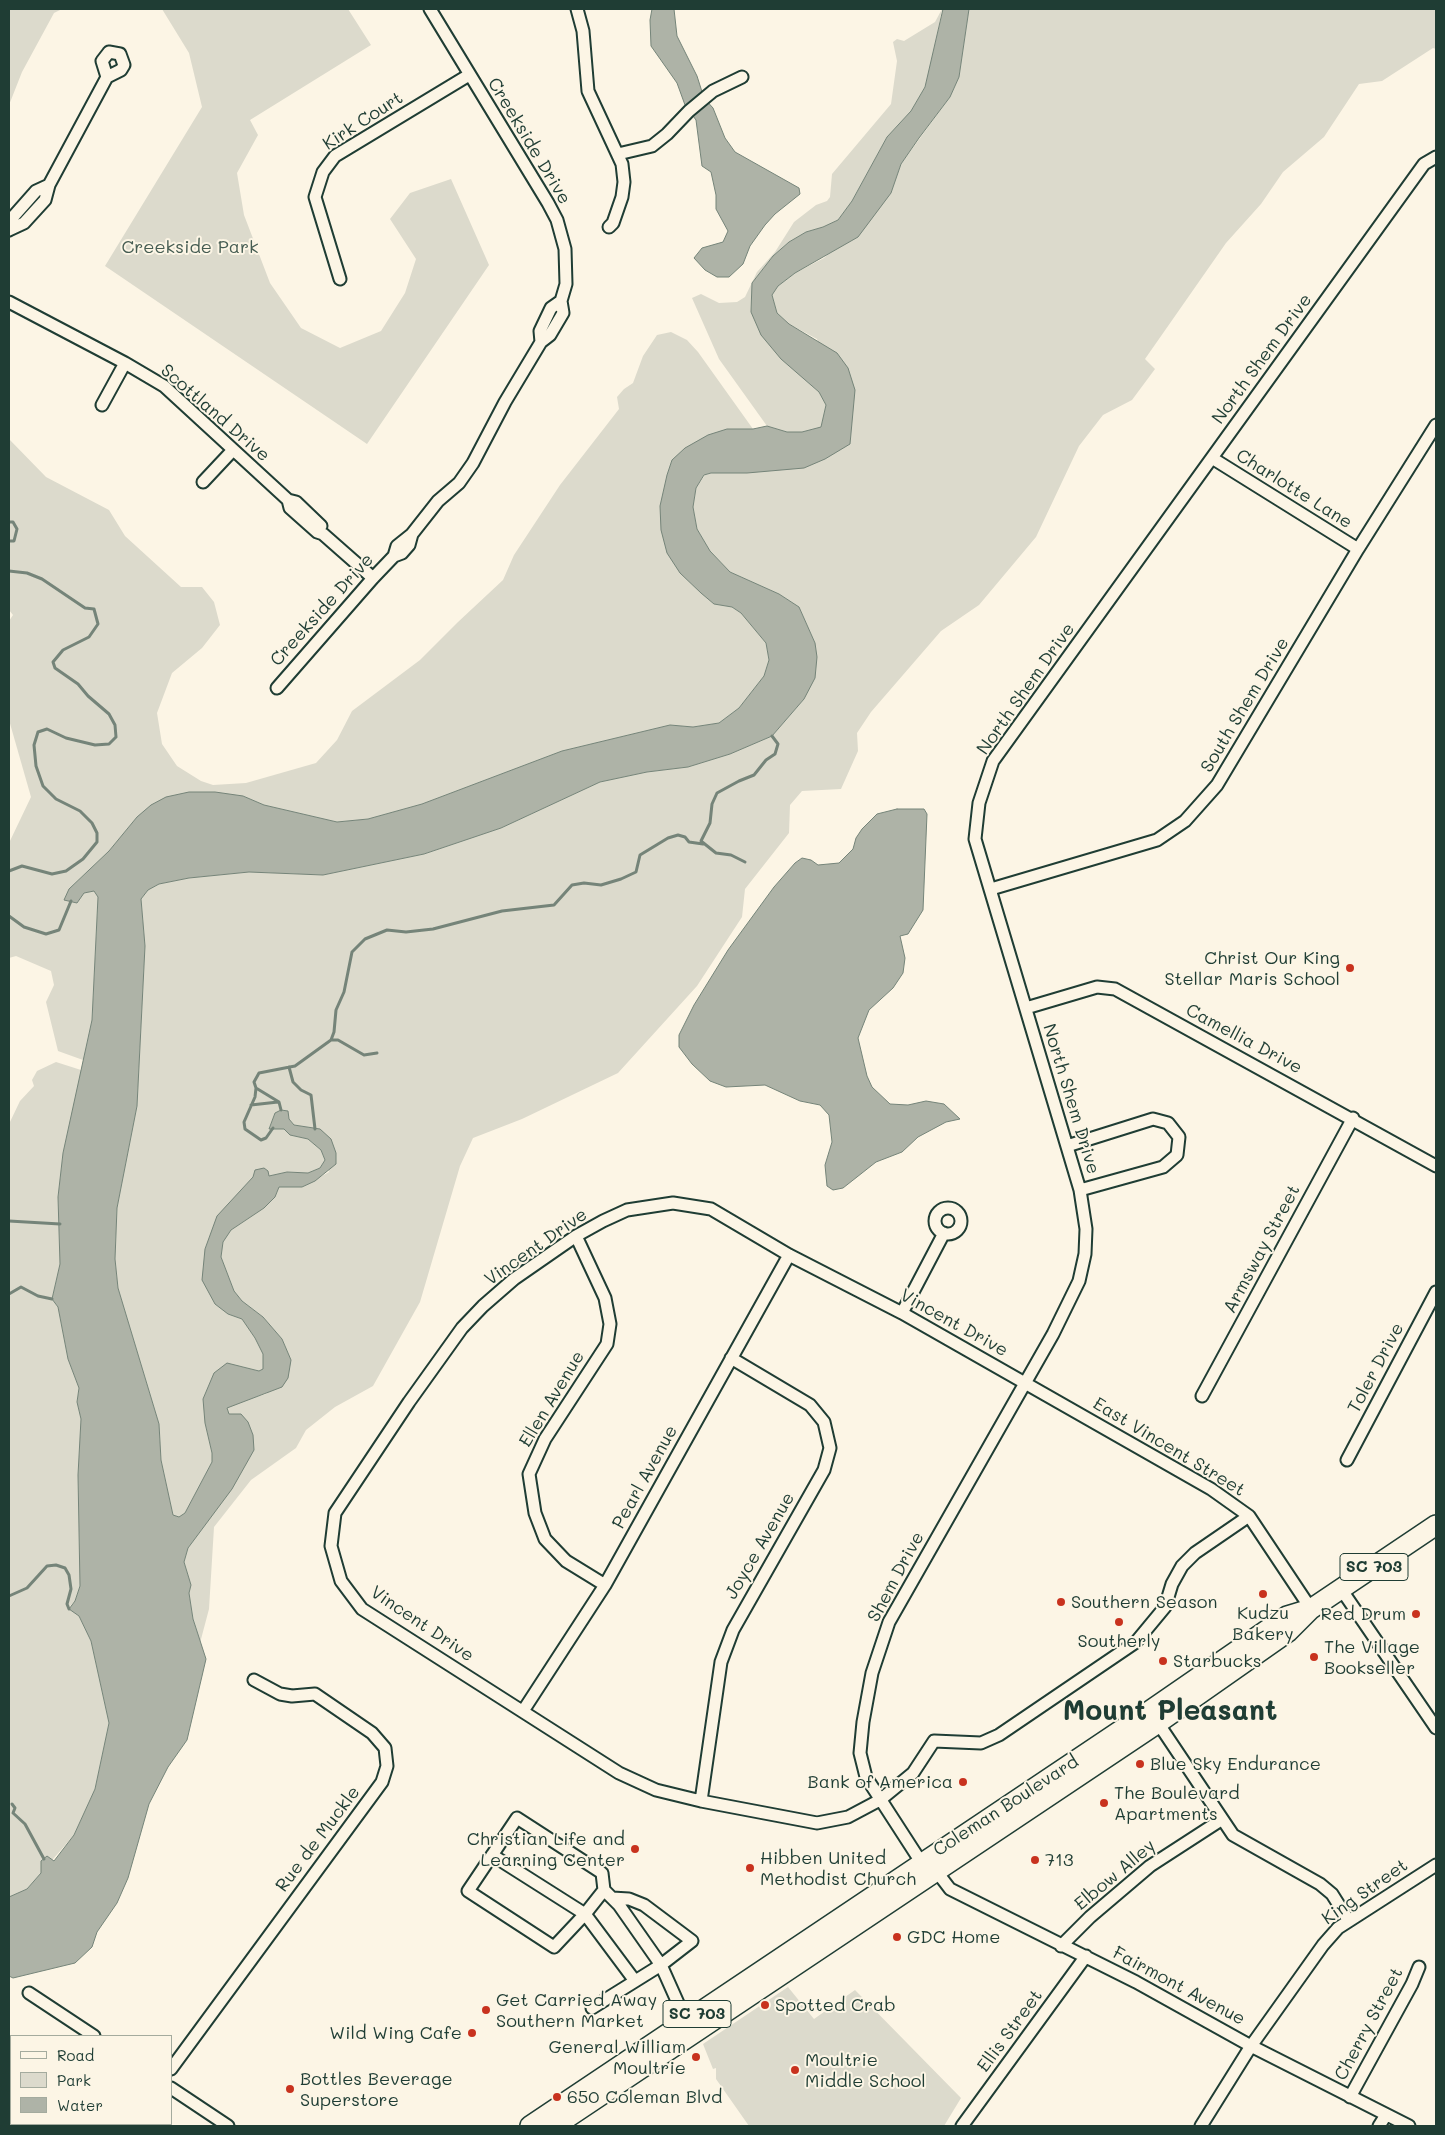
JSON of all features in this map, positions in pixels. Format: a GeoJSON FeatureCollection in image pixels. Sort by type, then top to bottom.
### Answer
{"type":"FeatureCollection","features":[{"type":"Feature","properties":{"kind":"main road","name":"Coleman Boulevard"},"geometry":{"type":"LineString","coordinates":[[555,2126],[1158,1723],[1288,1632],[1311,1609],[1436,1525]]}},
{"type":"Feature","properties":{"kind":"main road","name":"Coleman Boulevard"},"geometry":{"type":"LineString","coordinates":[[530,2126],[1287,1616],[1311,1609]]}},
{"type":"Feature","properties":{"kind":"main road"},"geometry":{"type":"LineString","coordinates":[[937,1872],[952,1851],[1006,1813],[1029,1791]]}},
{"type":"Feature","properties":{"kind":"main road"},"geometry":{"type":"LineString","coordinates":[[832,1941],[846,1926],[901,1887],[921,1862]]}},
{"type":"Feature","properties":{"kind":"main road"},"geometry":{"type":"LineString","coordinates":[[608,2091],[636,2066],[683,2034],[686,2021]]}},
{"type":"Feature","properties":{"kind":"street","name":"Creekside Drive"},"geometry":{"type":"LineString","coordinates":[[277,688],[394,556],[397,546],[412,534],[438,501],[459,483],[473,463],[505,402],[541,342],[550,334],[563,313],[561,301],[566,284],[565,248],[557,220],[548,202],[430,9]]}},
{"type":"Feature","properties":{"kind":"street"},"geometry":{"type":"LineString","coordinates":[[577,9],[583,31],[588,91],[618,154],[624,182],[622,197],[613,223],[609,227]]}},
{"type":"Feature","properties":{"kind":"street","name":"Kirk Court"},"geometry":{"type":"LineString","coordinates":[[340,279],[315,197],[322,172],[335,156],[469,75]]}},
{"type":"Feature","properties":{"kind":"street"},"geometry":{"type":"LineString","coordinates":[[9,230],[24,223],[45,200],[49,185],[107,77]]}},
{"type":"Feature","properties":{"kind":"street"},"geometry":{"type":"LineString","coordinates":[[618,154],[652,146],[668,134],[689,111],[713,91],[742,77]]}},
{"type":"Feature","properties":{"kind":"street","name":"North Shem Drive"},"geometry":{"type":"LineString","coordinates":[[1026,1384],[1079,1281],[1086,1229],[1080,1190],[975,839],[979,803],[993,762],[1424,164],[1436,157]]}},
{"type":"Feature","properties":{"kind":"street","name":"Scottland Drive"},"geometry":{"type":"LineString","coordinates":[[9,302],[125,363],[164,386],[288,500],[296,502],[321,526],[323,534],[373,578]]}},
{"type":"Feature","properties":{"kind":"street"},"geometry":{"type":"LineString","coordinates":[[102,405],[125,363]]}},
{"type":"Feature","properties":{"kind":"street","name":"South Shem Drive"},"geometry":{"type":"LineString","coordinates":[[991,889],[1157,840],[1185,821],[1217,785],[1358,549],[1436,425]]}},
{"type":"Feature","properties":{"kind":"street"},"geometry":{"type":"LineString","coordinates":[[203,482],[234,450]]}},
{"type":"Feature","properties":{"kind":"street","name":"Charlotte Lane"},"geometry":{"type":"LineString","coordinates":[[1212,458],[1358,549]]}},
{"type":"Feature","properties":{"kind":"street","name":"Camellia Drive"},"geometry":{"type":"LineString","coordinates":[[1026,1008],[1097,987],[1115,989],[1353,1118],[1436,1166]]}},
{"type":"Feature","properties":{"kind":"street","name":"Armsway Street"},"geometry":{"type":"LineString","coordinates":[[1202,1396],[1353,1118]]}},
{"type":"Feature","properties":{"kind":"street"},"geometry":{"type":"LineString","coordinates":[[1067,1146],[1153,1119],[1168,1123],[1179,1137],[1177,1154],[1163,1166],[1080,1190]]}},
{"type":"Feature","properties":{"kind":"street","name":"Vincent Drive"},"geometry":{"type":"LineString","coordinates":[[1026,1384],[902,1313],[789,1255],[711,1210],[673,1202],[627,1210],[576,1236],[514,1279],[483,1306],[462,1328],[409,1402],[335,1514],[331,1546],[341,1581],[362,1609],[619,1773],[656,1790],[701,1801],[817,1823],[848,1817],[880,1800],[913,1773],[934,1741],[981,1743],[1000,1735],[1136,1642],[1165,1607],[1172,1584],[1182,1566],[1194,1553],[1249,1516]]}},
{"type":"Feature","properties":{"kind":"street"},"geometry":{"type":"LineString","coordinates":[[902,1313],[944,1233]]}},
{"type":"Feature","properties":{"kind":"street","name":"Ellen Avenue"},"geometry":{"type":"LineString","coordinates":[[576,1236],[605,1298],[610,1324],[607,1344],[545,1439],[529,1474],[535,1513],[545,1539],[566,1561],[605,1585]]}},
{"type":"Feature","properties":{"kind":"street","name":"Pearl Avenue"},"geometry":{"type":"LineString","coordinates":[[523,1711],[605,1585],[789,1255]]}},
{"type":"Feature","properties":{"kind":"street","name":"Toler Drive"},"geometry":{"type":"LineString","coordinates":[[1347,1460],[1436,1292]]}},
{"type":"Feature","properties":{"kind":"street","name":"Joyce Avenue"},"geometry":{"type":"LineString","coordinates":[[701,1801],[721,1662],[733,1630],[824,1470],[830,1448],[824,1422],[810,1404],[731,1358]]}},
{"type":"Feature","properties":{"kind":"street","name":"East Vincent Street"},"geometry":{"type":"LineString","coordinates":[[1026,1384],[1211,1489],[1249,1516],[1311,1609]]}},
{"type":"Feature","properties":{"kind":"street","name":"Shem Drive"},"geometry":{"type":"LineString","coordinates":[[937,1872],[921,1862],[866,1777],[860,1753],[863,1722],[872,1673],[889,1622],[1026,1384]]}},
{"type":"Feature","properties":{"kind":"street"},"geometry":{"type":"LineString","coordinates":[[1341,1590],[1436,1728]]}},
{"type":"Feature","properties":{"kind":"street","name":"Rue de Muckle"},"geometry":{"type":"LineString","coordinates":[[172,2069],[382,1782],[387,1766],[385,1748],[372,1733],[315,1694],[292,1696],[280,1694],[254,1680]]}},
{"type":"Feature","properties":{"kind":"street"},"geometry":{"type":"LineString","coordinates":[[1158,1723],[1228,1830],[1242,1842],[1320,1884],[1332,1894],[1349,1922]]}},
{"type":"Feature","properties":{"kind":"street"},"geometry":{"type":"LineString","coordinates":[[604,1890],[585,1914],[554,1947],[468,1891],[517,1818],[602,1873],[604,1890],[612,1898],[661,1965],[686,2021]]}},
{"type":"Feature","properties":{"kind":"street","name":"Elbow Alley"},"geometry":{"type":"LineString","coordinates":[[1061,1946],[1090,1917],[1150,1866],[1221,1820]]}},
{"type":"Feature","properties":{"kind":"street"},"geometry":{"type":"LineString","coordinates":[[492,1855],[585,1914],[635,1981]]}},
{"type":"Feature","properties":{"kind":"street","name":"King Street"},"geometry":{"type":"LineString","coordinates":[[1201,2126],[1252,2046],[1323,1945],[1338,1928],[1436,1865]]}},
{"type":"Feature","properties":{"kind":"street","name":"Fairmont Avenue"},"geometry":{"type":"LineString","coordinates":[[937,1872],[950,1889],[1061,1946],[1086,1956],[1252,2046],[1409,2126]]}},
{"type":"Feature","properties":{"kind":"street"},"geometry":{"type":"LineString","coordinates":[[592,2008],[661,1965],[692,1941],[644,1905],[629,1899],[612,1898]]}},
{"type":"Feature","properties":{"kind":"street","name":"Ellis Street"},"geometry":{"type":"LineString","coordinates":[[962,2126],[1086,1956]]}},
{"type":"Feature","properties":{"kind":"street","name":"Cherry Street"},"geometry":{"type":"LineString","coordinates":[[1350,2097],[1412,1984],[1419,1967]]}},
{"type":"Feature","properties":{"kind":"street"},"geometry":{"type":"LineString","coordinates":[[29,1993],[92,2035]]}},
{"type":"Feature","properties":{"kind":"street"},"geometry":{"type":"LineString","coordinates":[[172,2090],[228,2126]]}},
{"type":"Feature","properties":{"kind":"street"},"geometry":{"type":"LineString","coordinates":[[1379,2126],[1386,2115]]}},
{"type":"Feature","properties":{"kind":"green space"},"geometry":{"type":"Polygon","coordinates":[[[9,9],[62,9],[54,13],[22,72],[9,105],[9,9]]]}},
{"type":"Feature","properties":{"kind":"green space","name":"Creekside Park"},"geometry":{"type":"Polygon","coordinates":[[[162,9],[348,9],[371,45],[250,120],[258,135],[237,173],[244,215],[270,283],[301,328],[340,348],[381,331],[405,293],[416,259],[390,219],[410,193],[451,179],[489,265],[367,444],[105,266],[202,107],[189,53],[162,9]]]}},
{"type":"Feature","properties":{"kind":"green space"},"geometry":{"type":"Polygon","coordinates":[[[942,9],[931,67],[925,87],[911,111],[887,137],[852,201],[838,220],[806,232],[789,242],[773,256],[752,283],[751,312],[803,377],[819,392],[826,405],[821,428],[802,432],[787,432],[767,426],[719,359],[692,298],[701,294],[719,303],[737,302],[745,297],[757,272],[775,252],[794,222],[816,205],[827,201],[830,197],[832,174],[891,104],[897,61],[893,42],[897,39],[904,41],[935,22],[942,9]]]}},
{"type":"Feature","properties":{"kind":"green space"},"geometry":{"type":"Polygon","coordinates":[[[969,9],[1436,9],[1436,49],[1433,48],[1382,81],[1359,84],[1324,137],[1283,172],[1261,204],[1226,243],[1145,359],[1155,369],[1132,400],[1103,415],[1079,446],[1036,537],[979,605],[941,631],[871,712],[857,733],[858,751],[841,789],[802,791],[790,805],[789,833],[745,889],[742,917],[697,986],[618,1073],[522,1119],[473,1138],[460,1166],[420,1302],[373,1386],[335,1407],[306,1430],[296,1448],[251,1480],[214,1527],[209,1609],[200,1643],[193,1619],[189,1593],[191,1585],[184,1562],[188,1548],[208,1520],[229,1414],[227,1408],[235,1403],[266,1394],[291,1360],[282,1339],[263,1317],[242,1301],[234,1291],[221,1257],[223,1242],[231,1230],[264,1208],[275,1197],[279,1187],[302,1187],[329,1172],[320,1129],[294,1125],[289,1119],[288,1111],[281,1110],[275,1113],[269,1128],[284,1129],[290,1135],[308,1139],[321,1150],[325,1160],[320,1168],[308,1173],[287,1172],[269,1176],[255,1170],[253,1177],[239,1193],[205,1249],[228,1314],[242,1319],[264,1354],[263,1370],[259,1371],[240,1366],[205,1423],[212,1453],[212,1462],[185,1513],[179,1517],[173,1515],[161,1460],[159,1424],[118,1288],[115,1259],[117,1208],[137,1106],[145,947],[141,899],[148,890],[159,884],[189,878],[249,872],[323,875],[424,854],[501,828],[600,782],[647,772],[688,767],[730,754],[772,736],[804,699],[815,643],[799,607],[779,594],[730,572],[710,551],[697,529],[693,507],[696,488],[705,475],[711,473],[721,473],[850,444],[817,339],[789,324],[777,313],[772,295],[778,286],[795,273],[824,258],[891,193],[901,164],[950,97],[959,77],[969,9]]]}},
{"type":"Feature","properties":{"kind":"green space"},"geometry":{"type":"Polygon","coordinates":[[[671,332],[687,340],[698,352],[753,429],[727,429],[672,460],[660,506],[680,573],[714,604],[732,607],[741,613],[766,643],[769,660],[764,676],[739,708],[719,723],[693,727],[670,725],[562,751],[422,804],[368,819],[337,822],[264,805],[243,796],[137,817],[109,851],[70,888],[65,900],[77,903],[83,893],[94,891],[98,897],[92,1020],[63,1153],[58,1197],[60,1264],[52,1299],[58,1307],[68,1359],[79,1387],[77,1402],[81,1419],[78,1475],[80,1586],[75,1601],[69,1607],[79,1616],[91,1641],[109,1723],[95,1789],[74,1835],[27,1889],[9,1897],[9,1124],[20,1101],[34,1086],[32,1080],[37,1071],[56,1062],[81,1070],[83,1060],[58,1051],[46,1002],[54,985],[51,971],[16,956],[9,958],[9,843],[31,797],[9,720],[9,621],[13,615],[9,610],[9,439],[46,477],[109,510],[125,536],[181,587],[202,587],[214,602],[220,625],[202,648],[172,673],[157,713],[162,744],[177,766],[201,781],[213,785],[246,783],[316,763],[337,740],[352,711],[420,660],[503,580],[514,555],[560,485],[619,409],[617,397],[633,383],[643,356],[657,335],[671,332]]]}},
{"type":"Feature","properties":{"kind":"green space","name":"Moultrie Middle School"},"geometry":{"type":"Polygon","coordinates":[[[788,1987],[814,2019],[855,1990],[961,2098],[944,2126],[749,2126],[716,2079],[716,2068],[713,2069],[703,2044],[788,1987]]]}},
{"type":"Feature","properties":{"kind":"water"},"geometry":{"type":"Polygon","coordinates":[[[652,9],[674,9],[677,36],[697,76],[704,98],[713,108],[725,138],[735,152],[799,188],[800,194],[775,214],[765,225],[750,246],[743,264],[729,277],[717,277],[705,270],[694,258],[702,248],[723,242],[728,231],[716,209],[716,195],[711,172],[702,166],[696,120],[685,105],[677,83],[651,46],[650,20],[652,9]]]}},
{"type":"Feature","properties":{"kind":"water"},"geometry":{"type":"Polygon","coordinates":[[[943,9],[969,9],[959,77],[950,97],[901,164],[891,193],[858,237],[795,273],[778,286],[772,295],[777,313],[789,324],[837,353],[848,368],[855,390],[850,444],[825,459],[804,468],[747,473],[711,473],[704,475],[696,488],[693,507],[697,529],[710,551],[730,572],[779,594],[799,607],[815,643],[817,657],[815,678],[804,699],[772,736],[730,754],[688,767],[647,772],[600,782],[501,828],[424,854],[323,875],[249,872],[189,878],[159,884],[148,890],[141,899],[145,946],[137,1106],[117,1208],[115,1259],[118,1288],[159,1424],[161,1460],[173,1515],[179,1517],[185,1513],[212,1462],[203,1399],[214,1373],[227,1363],[259,1371],[263,1369],[263,1354],[242,1319],[228,1314],[215,1304],[202,1280],[205,1249],[217,1216],[253,1177],[255,1170],[264,1168],[268,1171],[269,1176],[287,1172],[308,1173],[320,1168],[325,1160],[321,1150],[308,1139],[290,1135],[284,1129],[269,1129],[275,1113],[281,1110],[288,1111],[289,1119],[294,1125],[320,1129],[331,1139],[336,1153],[336,1164],[315,1181],[302,1187],[279,1187],[275,1197],[264,1208],[231,1230],[223,1242],[221,1257],[234,1291],[242,1301],[263,1317],[282,1339],[291,1360],[288,1378],[282,1387],[227,1408],[229,1414],[241,1414],[248,1422],[253,1435],[254,1450],[232,1489],[188,1548],[184,1562],[191,1585],[189,1593],[193,1619],[206,1659],[187,1740],[168,1767],[149,1804],[128,1878],[117,1903],[97,1932],[92,1947],[75,1963],[13,1978],[9,1976],[9,1897],[27,1889],[41,1873],[41,1861],[47,1856],[54,1861],[74,1835],[95,1789],[109,1723],[91,1641],[79,1616],[69,1609],[75,1601],[80,1586],[78,1475],[81,1419],[77,1402],[79,1388],[68,1359],[58,1307],[52,1299],[60,1264],[58,1197],[63,1153],[92,1020],[98,897],[94,891],[84,893],[77,903],[64,900],[69,889],[109,851],[137,817],[151,805],[166,797],[189,792],[215,792],[243,796],[264,805],[337,822],[368,819],[422,804],[562,751],[670,725],[693,727],[719,723],[739,708],[764,676],[769,660],[766,643],[741,613],[732,607],[714,604],[701,593],[680,573],[667,553],[661,530],[660,506],[667,475],[672,460],[685,448],[708,435],[727,429],[753,429],[767,426],[787,432],[802,432],[821,427],[826,405],[819,392],[781,359],[761,335],[751,312],[752,283],[773,256],[789,242],[806,232],[838,220],[852,201],[887,137],[911,111],[925,87],[943,9]]]}},
{"type":"Feature","properties":{"kind":"water"},"geometry":{"type":"Polygon","coordinates":[[[897,809],[924,809],[927,814],[923,910],[908,934],[900,936],[905,958],[903,973],[893,988],[869,1010],[858,1038],[867,1076],[872,1087],[890,1104],[908,1105],[926,1101],[944,1104],[960,1119],[946,1122],[918,1137],[902,1152],[876,1162],[843,1188],[833,1190],[827,1186],[825,1165],[832,1142],[829,1115],[820,1105],[800,1101],[765,1085],[726,1087],[710,1081],[692,1064],[679,1047],[679,1035],[694,1005],[728,950],[774,887],[795,863],[802,858],[811,860],[818,865],[839,863],[853,849],[856,838],[862,829],[877,814],[897,809]]]}},
{"type":"Feature","properties":{"kind":"waterway"},"geometry":{"type":"LineString","coordinates":[[9,522],[13,522],[17,529],[14,541],[9,541]]}},
{"type":"Feature","properties":{"kind":"waterway"},"geometry":{"type":"LineString","coordinates":[[9,571],[27,573],[42,579],[85,608],[94,609],[98,624],[89,637],[63,650],[53,662],[55,668],[78,684],[88,696],[109,714],[115,725],[116,737],[109,744],[95,745],[66,738],[47,729],[38,732],[34,745],[36,766],[43,786],[56,799],[80,811],[92,823],[97,833],[97,842],[83,859],[66,871],[52,874],[22,866],[9,871]]}},
{"type":"Feature","properties":{"kind":"waterway"},"geometry":{"type":"LineString","coordinates":[[745,862],[731,855],[716,853],[701,841],[710,823],[712,804],[717,793],[754,775],[766,760],[775,754],[778,744],[772,736]]}},
{"type":"Feature","properties":{"kind":"waterway"},"geometry":{"type":"LineString","coordinates":[[281,1110],[279,1102],[256,1088],[254,1082],[259,1073],[295,1066],[331,1040],[334,1032],[336,1010],[344,992],[352,952],[365,939],[387,930],[406,932],[433,929],[502,911],[554,905],[572,885],[584,883],[601,885],[636,872],[640,855],[668,838],[678,835],[685,837],[689,842],[703,844]]}},
{"type":"Feature","properties":{"kind":"waterway"},"geometry":{"type":"LineString","coordinates":[[9,916],[24,927],[46,934],[59,930],[71,901]]}},
{"type":"Feature","properties":{"kind":"waterway"},"geometry":{"type":"LineString","coordinates":[[331,1040],[338,1040],[364,1055],[377,1053]]}},
{"type":"Feature","properties":{"kind":"waterway"},"geometry":{"type":"LineString","coordinates":[[289,1067],[293,1082],[301,1090],[311,1095],[315,1129]]}},
{"type":"Feature","properties":{"kind":"waterway"},"geometry":{"type":"LineString","coordinates":[[256,1088],[255,1097],[244,1122],[245,1129],[261,1140],[266,1138],[273,1128]]}},
{"type":"Feature","properties":{"kind":"waterway"},"geometry":{"type":"LineString","coordinates":[[251,1105],[278,1102]]}},
{"type":"Feature","properties":{"kind":"waterway"},"geometry":{"type":"LineString","coordinates":[[9,1221],[60,1224]]}},
{"type":"Feature","properties":{"kind":"waterway"},"geometry":{"type":"LineString","coordinates":[[9,1294],[21,1287],[38,1296],[52,1299]]}},
{"type":"Feature","properties":{"kind":"waterway"},"geometry":{"type":"LineString","coordinates":[[9,1596],[27,1588],[47,1566],[56,1565],[65,1568],[69,1575],[71,1589],[67,1604],[69,1609]]}},
{"type":"Feature","properties":{"kind":"waterway"},"geometry":{"type":"LineString","coordinates":[[12,1804],[15,1808],[13,1813],[25,1824],[44,1859]]}},
{"type":"Feature","properties":{"kind":"place","name":"Christ Our King Stellar Maris School"},"geometry":{"type":"Point","coordinates":[1350,968]}},
{"type":"Feature","properties":{"kind":"place","name":"Kudzu Bakery"},"geometry":{"type":"Point","coordinates":[1263,1594]}},
{"type":"Feature","properties":{"kind":"place","name":"Southern Season"},"geometry":{"type":"Point","coordinates":[1061,1602]}},
{"type":"Feature","properties":{"kind":"place","name":"Red Drum"},"geometry":{"type":"Point","coordinates":[1416,1614]}},
{"type":"Feature","properties":{"kind":"place","name":"Southerly"},"geometry":{"type":"Point","coordinates":[1119,1622]}},
{"type":"Feature","properties":{"kind":"place","name":"The Village Bookseller"},"geometry":{"type":"Point","coordinates":[1314,1657]}},
{"type":"Feature","properties":{"kind":"place","name":"Starbucks"},"geometry":{"type":"Point","coordinates":[1163,1661]}},
{"type":"Feature","properties":{"kind":"place","name":"Blue Sky Endurance"},"geometry":{"type":"Point","coordinates":[1140,1764]}},
{"type":"Feature","properties":{"kind":"place","name":"Bank of America"},"geometry":{"type":"Point","coordinates":[963,1782]}},
{"type":"Feature","properties":{"kind":"place","name":"The Boulevard Apartments"},"geometry":{"type":"Point","coordinates":[1104,1803]}},
{"type":"Feature","properties":{"kind":"place","name":"Christian Life and Learning Center"},"geometry":{"type":"Point","coordinates":[635,1849]}},
{"type":"Feature","properties":{"kind":"place","name":"713"},"geometry":{"type":"Point","coordinates":[1035,1860]}},
{"type":"Feature","properties":{"kind":"place","name":"Hibben United Methodist Church"},"geometry":{"type":"Point","coordinates":[750,1868]}},
{"type":"Feature","properties":{"kind":"place","name":"GDC Home"},"geometry":{"type":"Point","coordinates":[897,1937]}},
{"type":"Feature","properties":{"kind":"place","name":"Spotted Crab"},"geometry":{"type":"Point","coordinates":[765,2005]}},
{"type":"Feature","properties":{"kind":"place","name":"Get Carried Away Southern Market"},"geometry":{"type":"Point","coordinates":[486,2010]}},
{"type":"Feature","properties":{"kind":"place","name":"Wild Wing Cafe"},"geometry":{"type":"Point","coordinates":[472,2033]}},
{"type":"Feature","properties":{"kind":"place","name":"General William Moultrie"},"geometry":{"type":"Point","coordinates":[696,2057]}},
{"type":"Feature","properties":{"kind":"place","name":"Moultrie Middle School"},"geometry":{"type":"Point","coordinates":[795,2070]}},
{"type":"Feature","properties":{"kind":"place","name":"Bottles Beverage Superstore"},"geometry":{"type":"Point","coordinates":[290,2089]}},
{"type":"Feature","properties":{"kind":"place","name":"650 Coleman Blvd"},"geometry":{"type":"Point","coordinates":[557,2097]}},
{"type":"Feature","properties":{"kind":"district","name":"Mount Pleasant"},"geometry":{"type":"Point","coordinates":[1170,1711]}}]}
